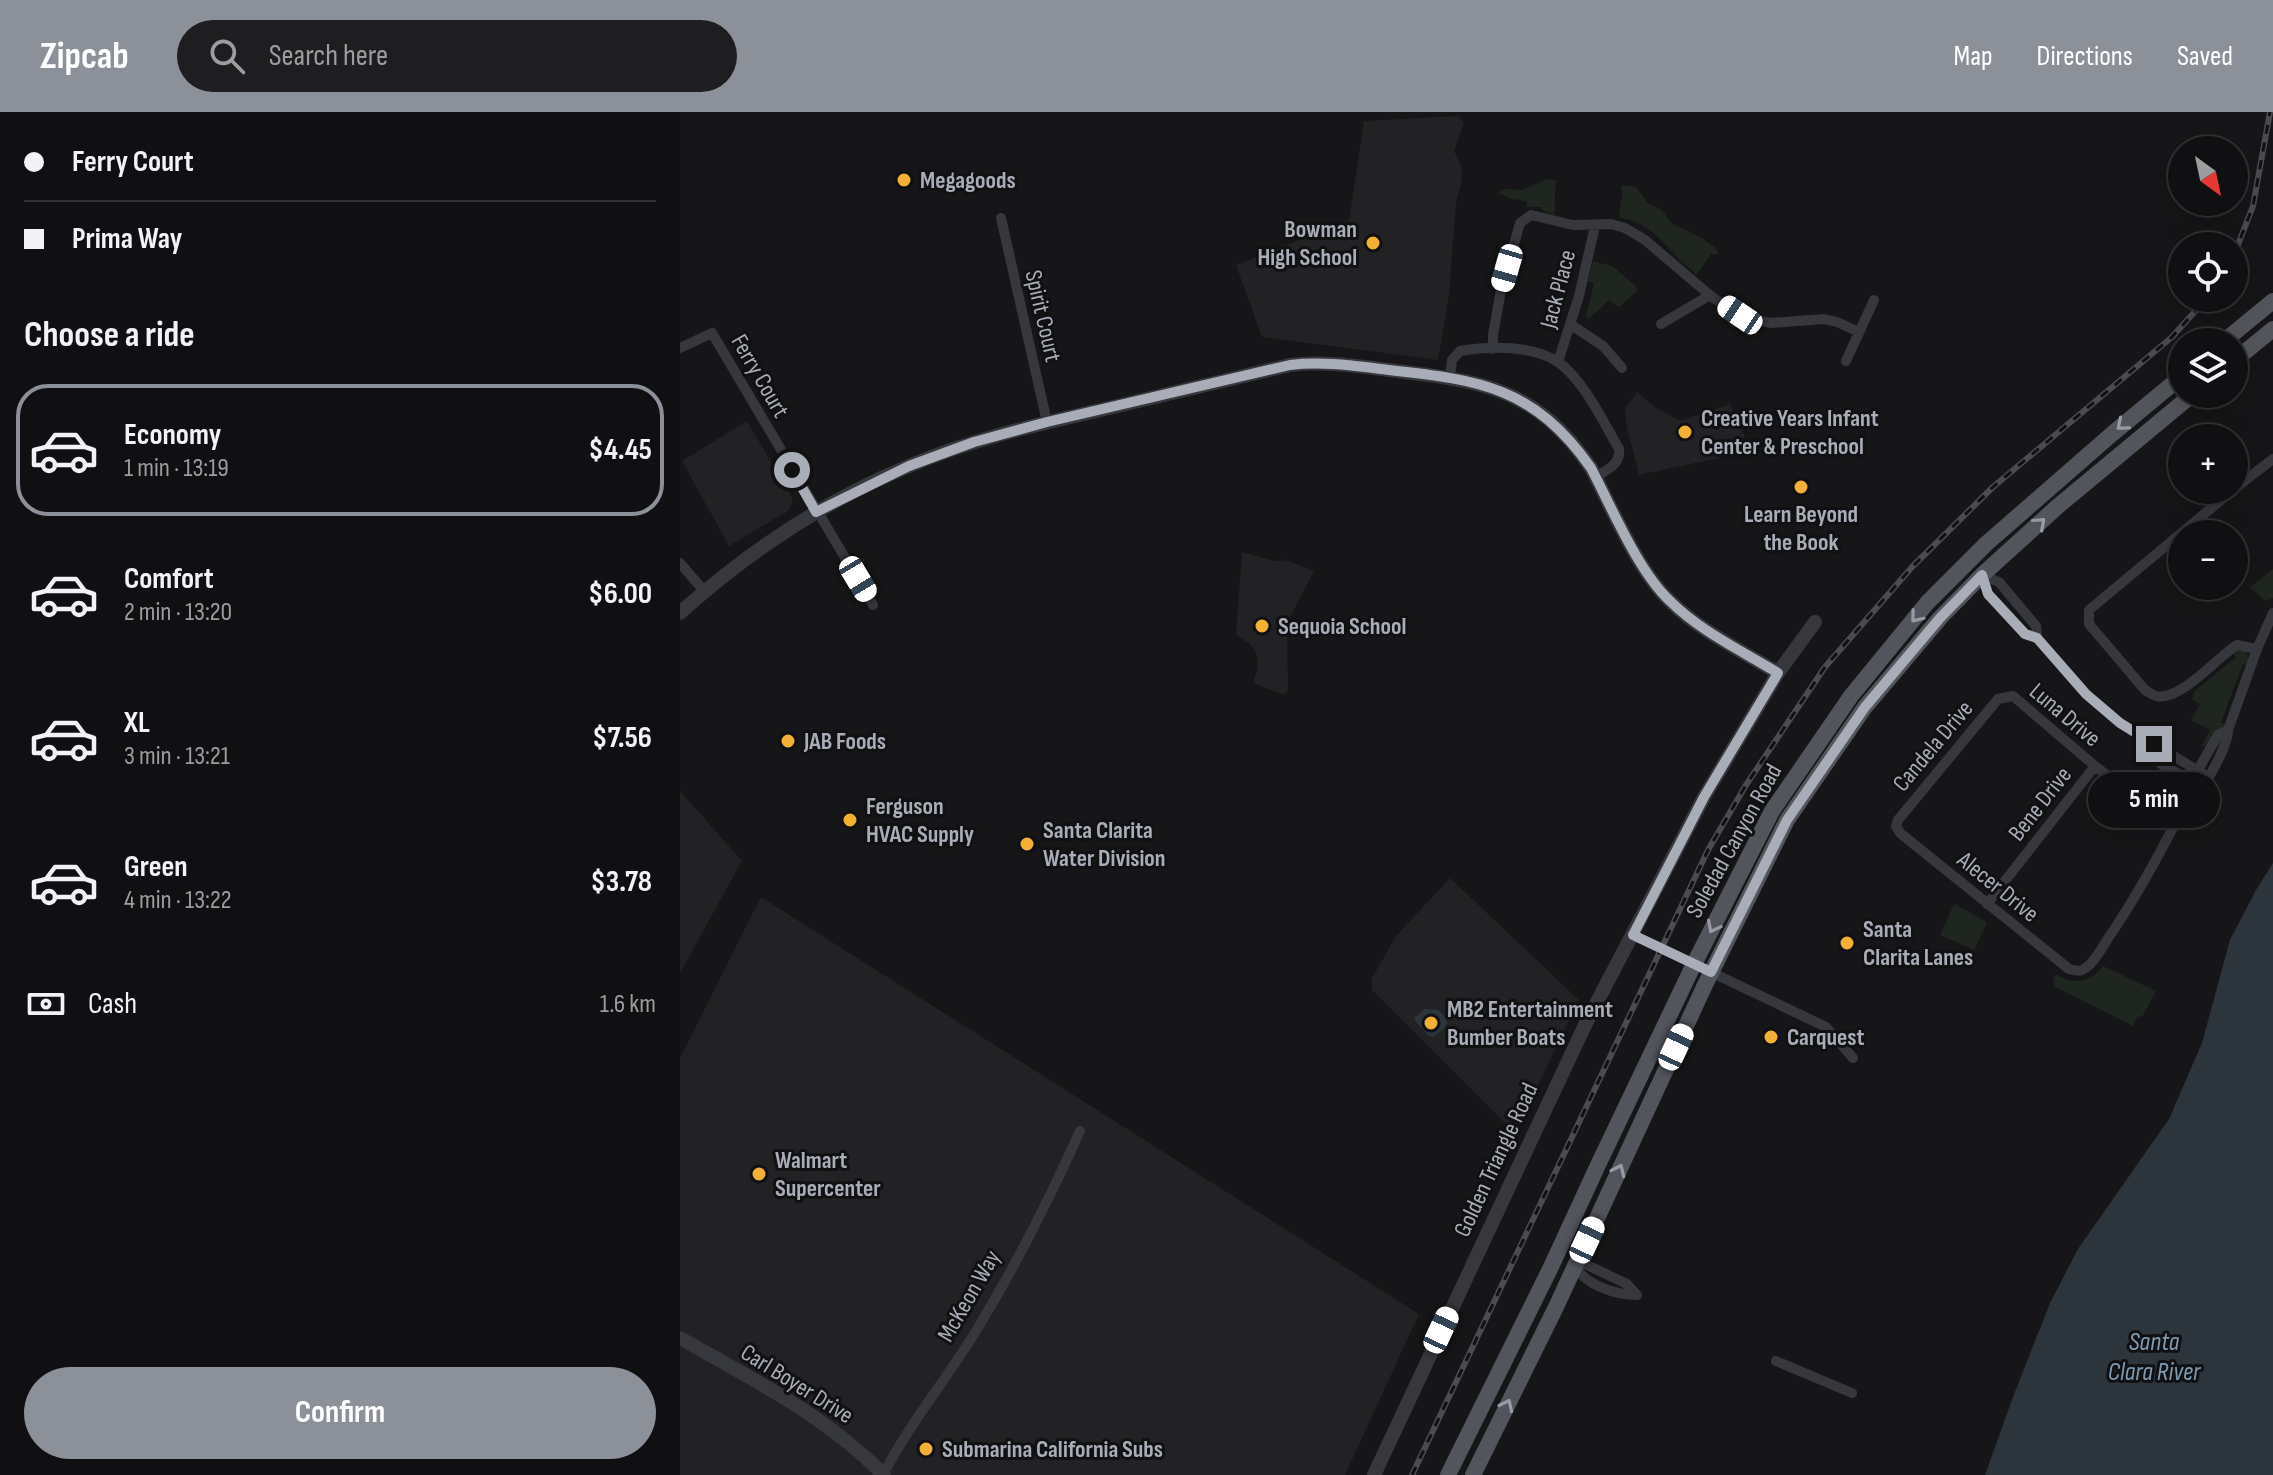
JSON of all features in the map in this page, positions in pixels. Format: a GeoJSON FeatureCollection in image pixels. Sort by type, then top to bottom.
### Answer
{"type":"FeatureCollection","features":[{"type":"Feature","properties":{"kind":"main road"},"geometry":{"type":"LineString","coordinates":[[2240,328],[2273,301]]}},
{"type":"Feature","properties":{"kind":"main road"},"geometry":{"type":"LineString","coordinates":[[2248,350],[2273,329]]}},
{"type":"Feature","properties":{"kind":"main road","name":"Soledad Canyon Road"},"geometry":{"type":"LineString","coordinates":[[1448,1475],[1546,1280],[1694,964],[1772,811],[1851,696],[1927,603],[1969,560],[2057,481],[2168,388]]}},
{"type":"Feature","properties":{"kind":"main road","name":"Soledad Canyon Road"},"geometry":{"type":"LineString","coordinates":[[1473,1475],[1575,1266],[1711,972],[1787,820],[1865,707],[1940,618],[2057,507],[2176,408]]}},
{"type":"Feature","properties":{"kind":"main road"},"geometry":{"type":"LineString","coordinates":[[1969,560],[1982,575]]}},
{"type":"Feature","properties":{"kind":"main road"},"geometry":{"type":"LineString","coordinates":[[1477,1417],[1506,1376],[1556,1277],[1562,1270],[1575,1266],[1570,1261],[1569,1247],[1597,1187],[1598,1165]]}},
{"type":"Feature","properties":{"kind":"street"},"geometry":{"type":"LineString","coordinates":[[1493,349],[1501,290],[1520,223],[1537,215],[1561,223],[1611,224],[1625,228],[1645,240],[1710,295],[1751,319],[1770,323],[1824,319],[1859,332]]}},
{"type":"Feature","properties":{"kind":"street","name":"Spirit Court"},"geometry":{"type":"LineString","coordinates":[[1001,218],[1047,422]]}},
{"type":"Feature","properties":{"kind":"street","name":"Jack Place"},"geometry":{"type":"LineString","coordinates":[[1558,362],[1595,226]]}},
{"type":"Feature","properties":{"kind":"street"},"geometry":{"type":"LineString","coordinates":[[1661,324],[1710,295]]}},
{"type":"Feature","properties":{"kind":"street"},"geometry":{"type":"LineString","coordinates":[[1846,361],[1874,300]]}},
{"type":"Feature","properties":{"kind":"street"},"geometry":{"type":"LineString","coordinates":[[1570,324],[1603,346],[1622,368]]}},
{"type":"Feature","properties":{"kind":"street","name":"Ferry Court"},"geometry":{"type":"LineString","coordinates":[[680,348],[712,333],[873,605]]}},
{"type":"Feature","properties":{"kind":"street"},"geometry":{"type":"LineString","coordinates":[[1450,377],[1452,360],[1460,351],[1518,349],[1558,362],[1584,391],[1619,449],[1618,462],[1596,477]]}},
{"type":"Feature","properties":{"kind":"street"},"geometry":{"type":"LineString","coordinates":[[680,613],[745,559],[816,512],[909,466],[974,442],[1047,422],[1290,365],[1341,364],[1450,377],[1487,386],[1539,412],[1580,452],[1647,573],[1668,600],[1694,621],[1778,673]]}},
{"type":"Feature","properties":{"kind":"street"},"geometry":{"type":"LineString","coordinates":[[2248,479],[2273,459]]}},
{"type":"Feature","properties":{"kind":"street"},"geometry":{"type":"LineString","coordinates":[[2217,504],[2089,610],[2089,624],[2145,690],[2157,697],[2172,695],[2184,688],[2237,645],[2257,649]]}},
{"type":"Feature","properties":{"kind":"street"},"geometry":{"type":"LineString","coordinates":[[680,563],[704,591]]}},
{"type":"Feature","properties":{"kind":"street"},"geometry":{"type":"LineString","coordinates":[[1982,575],[1988,594],[2025,634],[2037,638],[2086,694],[2120,723],[2208,777]]}},
{"type":"Feature","properties":{"kind":"street"},"geometry":{"type":"LineString","coordinates":[[2176,823],[2202,788],[2228,739],[2228,730],[2273,613]]}},
{"type":"Feature","properties":{"kind":"street","name":"Golden Triangle Road"},"geometry":{"type":"LineString","coordinates":[[1374,1475],[1585,1025],[1704,797],[1778,673],[1815,622]]}},
{"type":"Feature","properties":{"kind":"street","name":"Luna Drive"},"geometry":{"type":"LineString","coordinates":[[2005,695],[2013,696],[2095,766],[2176,823]]}},
{"type":"Feature","properties":{"kind":"street","name":"Candela Drive"},"geometry":{"type":"LineString","coordinates":[[1896,826],[1998,699],[2005,695]]}},
{"type":"Feature","properties":{"kind":"street"},"geometry":{"type":"LineString","coordinates":[[2176,823],[2178,806],[2197,771],[2218,735],[2228,730]]}},
{"type":"Feature","properties":{"kind":"street"},"geometry":{"type":"LineString","coordinates":[[2154,744],[2156,757],[2161,764],[2202,788]]}},
{"type":"Feature","properties":{"kind":"street","name":"Bene Drive"},"geometry":{"type":"LineString","coordinates":[[1987,904],[2095,766]]}},
{"type":"Feature","properties":{"kind":"street","name":"Alecer Drive"},"geometry":{"type":"LineString","coordinates":[[1896,826],[1900,833],[2069,969],[2082,971],[2113,932],[2176,823]]}},
{"type":"Feature","properties":{"kind":"street"},"geometry":{"type":"LineString","coordinates":[[1633,935],[1826,1027],[1853,1058]]}},
{"type":"Feature","properties":{"kind":"street","name":"McKeon Way"},"geometry":{"type":"LineString","coordinates":[[884,1475],[908,1431],[978,1327],[1056,1185],[1080,1131]]}},
{"type":"Feature","properties":{"kind":"street"},"geometry":{"type":"LineString","coordinates":[[1585,1264],[1627,1284],[1637,1295],[1620,1295],[1580,1275],[1575,1266],[1585,1264]]}},
{"type":"Feature","properties":{"kind":"street","name":"Carl Boyer Drive"},"geometry":{"type":"LineString","coordinates":[[680,1338],[806,1410],[884,1475]]}},
{"type":"Feature","properties":{"kind":"street"},"geometry":{"type":"LineString","coordinates":[[1776,1361],[1852,1393]]}},
{"type":"Feature","properties":{"kind":"shaded area","name":"Bowman High School"},"geometry":{"type":"Polygon","coordinates":[[[1459,116],[1464,123],[1454,151],[1462,167],[1461,183],[1456,203],[1449,296],[1438,360],[1262,337],[1236,265],[1349,220],[1364,121],[1459,116]]]}},
{"type":"Feature","properties":{"kind":"shaded area"},"geometry":{"type":"Polygon","coordinates":[[[1547,179],[1556,180],[1554,215],[1541,207],[1526,207],[1527,202],[1498,193],[1506,189],[1522,190],[1547,179]]]}},
{"type":"Feature","properties":{"kind":"shaded area"},"geometry":{"type":"Polygon","coordinates":[[[1621,185],[1636,187],[1647,202],[1662,210],[1671,223],[1702,238],[1717,249],[1718,254],[1711,254],[1696,275],[1652,232],[1619,216],[1621,185]]]}},
{"type":"Feature","properties":{"kind":"shaded area"},"geometry":{"type":"Polygon","coordinates":[[[1593,261],[1612,266],[1635,285],[1637,291],[1619,307],[1609,300],[1589,319],[1586,316],[1594,283],[1588,281],[1593,261]]]}},
{"type":"Feature","properties":{"kind":"shaded area","name":"Creative Years Infant Center & Preschool"},"geometry":{"type":"Polygon","coordinates":[[[1637,392],[1680,421],[1730,404],[1745,437],[1732,444],[1719,458],[1639,475],[1625,413],[1637,392]]]}},
{"type":"Feature","properties":{"kind":"shaded area"},"geometry":{"type":"Polygon","coordinates":[[[747,421],[793,499],[789,510],[729,546],[682,461],[747,421]]]}},
{"type":"Feature","properties":{"kind":"shaded area","name":"Sequoia School"},"geometry":{"type":"Polygon","coordinates":[[[1242,552],[1275,561],[1283,559],[1314,571],[1289,619],[1288,690],[1284,695],[1253,683],[1258,667],[1256,652],[1236,635],[1242,552]]]}},
{"type":"Feature","properties":{"kind":"shaded area"},"geometry":{"type":"Polygon","coordinates":[[[2273,569],[2273,598],[2265,601],[2250,587],[2273,569]]]}},
{"type":"Feature","properties":{"kind":"shaded area"},"geometry":{"type":"Polygon","coordinates":[[[2240,649],[2249,658],[2246,665],[2243,664],[2221,722],[2224,725],[2205,747],[2202,746],[2210,730],[2191,720],[2200,704],[2192,700],[2195,691],[2236,657],[2233,653],[2240,649]]]}},
{"type":"Feature","properties":{"kind":"shaded area"},"geometry":{"type":"Polygon","coordinates":[[[680,791],[742,861],[680,973],[680,791]]]}},
{"type":"Feature","properties":{"kind":"shaded area"},"geometry":{"type":"Polygon","coordinates":[[[1450,878],[1579,1000],[1515,1133],[1372,990],[1372,978],[1396,936],[1450,878]]]}},
{"type":"Feature","properties":{"kind":"shaded area"},"geometry":{"type":"Polygon","coordinates":[[[761,897],[1419,1314],[1345,1475],[680,1475],[680,1058],[761,897]]]}},
{"type":"Feature","properties":{"kind":"shaded area"},"geometry":{"type":"Polygon","coordinates":[[[1954,904],[1987,923],[1974,950],[1940,935],[1954,904]]]}},
{"type":"Feature","properties":{"kind":"shaded area"},"geometry":{"type":"Polygon","coordinates":[[[2103,966],[2156,991],[2142,1017],[2138,1016],[2133,1026],[2055,987],[2053,982],[2055,974],[2068,980],[2087,979],[2103,966]]]}},
{"type":"Feature","properties":{"kind":"water","name":"Santa Clara River"},"geometry":{"type":"Polygon","coordinates":[[[2273,863],[2273,1475],[1985,1475],[2050,1303],[2078,1249],[2169,1119],[2202,1043],[2230,940],[2273,863]]]}},
{"type":"Feature","properties":{"kind":"water","name":"MB2 Entertainment Bumber Boats"},"geometry":{"type":"Polygon","coordinates":[[[1425,1009],[1439,1010],[1447,1020],[1446,1027],[1433,1037],[1427,1035],[1414,1018],[1425,1009]]]}},
{"type":"Feature","properties":{"kind":"railway"},"geometry":{"type":"LineString","coordinates":[[2243,232],[2253,206],[2270,112]]}},
{"type":"Feature","properties":{"kind":"railway"},"geometry":{"type":"LineString","coordinates":[[1412,1475],[1708,850],[1746,785],[1825,667],[1912,567],[1993,487],[2172,337],[2194,312]]}},
{"type":"Feature","properties":{"kind":"place","name":"Megagoods"},"geometry":{"type":"Point","coordinates":[904,180]}},
{"type":"Feature","properties":{"kind":"place","name":"Bowman High School"},"geometry":{"type":"Point","coordinates":[1373,243]}},
{"type":"Feature","properties":{"kind":"place","name":"Creative Years Infant Center & Preschool"},"geometry":{"type":"Point","coordinates":[1685,432]}},
{"type":"Feature","properties":{"kind":"place","name":"Learn Beyond the Book"},"geometry":{"type":"Point","coordinates":[1801,487]}},
{"type":"Feature","properties":{"kind":"place","name":"Sequoia School"},"geometry":{"type":"Point","coordinates":[1262,626]}},
{"type":"Feature","properties":{"kind":"place","name":"JAB Foods"},"geometry":{"type":"Point","coordinates":[788,741]}},
{"type":"Feature","properties":{"kind":"place","name":"Ferguson HVAC Supply"},"geometry":{"type":"Point","coordinates":[850,820]}},
{"type":"Feature","properties":{"kind":"place","name":"Santa Clarita Water Division"},"geometry":{"type":"Point","coordinates":[1027,844]}},
{"type":"Feature","properties":{"kind":"place","name":"Santa Clarita Lanes"},"geometry":{"type":"Point","coordinates":[1847,943]}},
{"type":"Feature","properties":{"kind":"place","name":"MB2 Entertainment Bumber Boats"},"geometry":{"type":"Point","coordinates":[1431,1023]}},
{"type":"Feature","properties":{"kind":"place","name":"Carquest"},"geometry":{"type":"Point","coordinates":[1771,1037]}},
{"type":"Feature","properties":{"kind":"place","name":"Walmart Supercenter"},"geometry":{"type":"Point","coordinates":[759,1174]}},
{"type":"Feature","properties":{"kind":"place","name":"Submarina California Subs"},"geometry":{"type":"Point","coordinates":[926,1449]}},
{"type":"Feature","properties":{"kind":"route"},"geometry":{"type":"LineString","coordinates":[[792,470],[816,512],[909,466],[974,442],[1047,422],[1307,363],[1341,364],[1469,380],[1522,401],[1554,424],[1580,452],[1647,573],[1668,600],[1694,621],[1778,673],[1704,797],[1633,935],[1711,972],[1787,820],[1865,707],[1940,618],[1982,575],[1988,594],[2025,634],[2037,638],[2086,694],[2120,723],[2154,744]]}}]}
